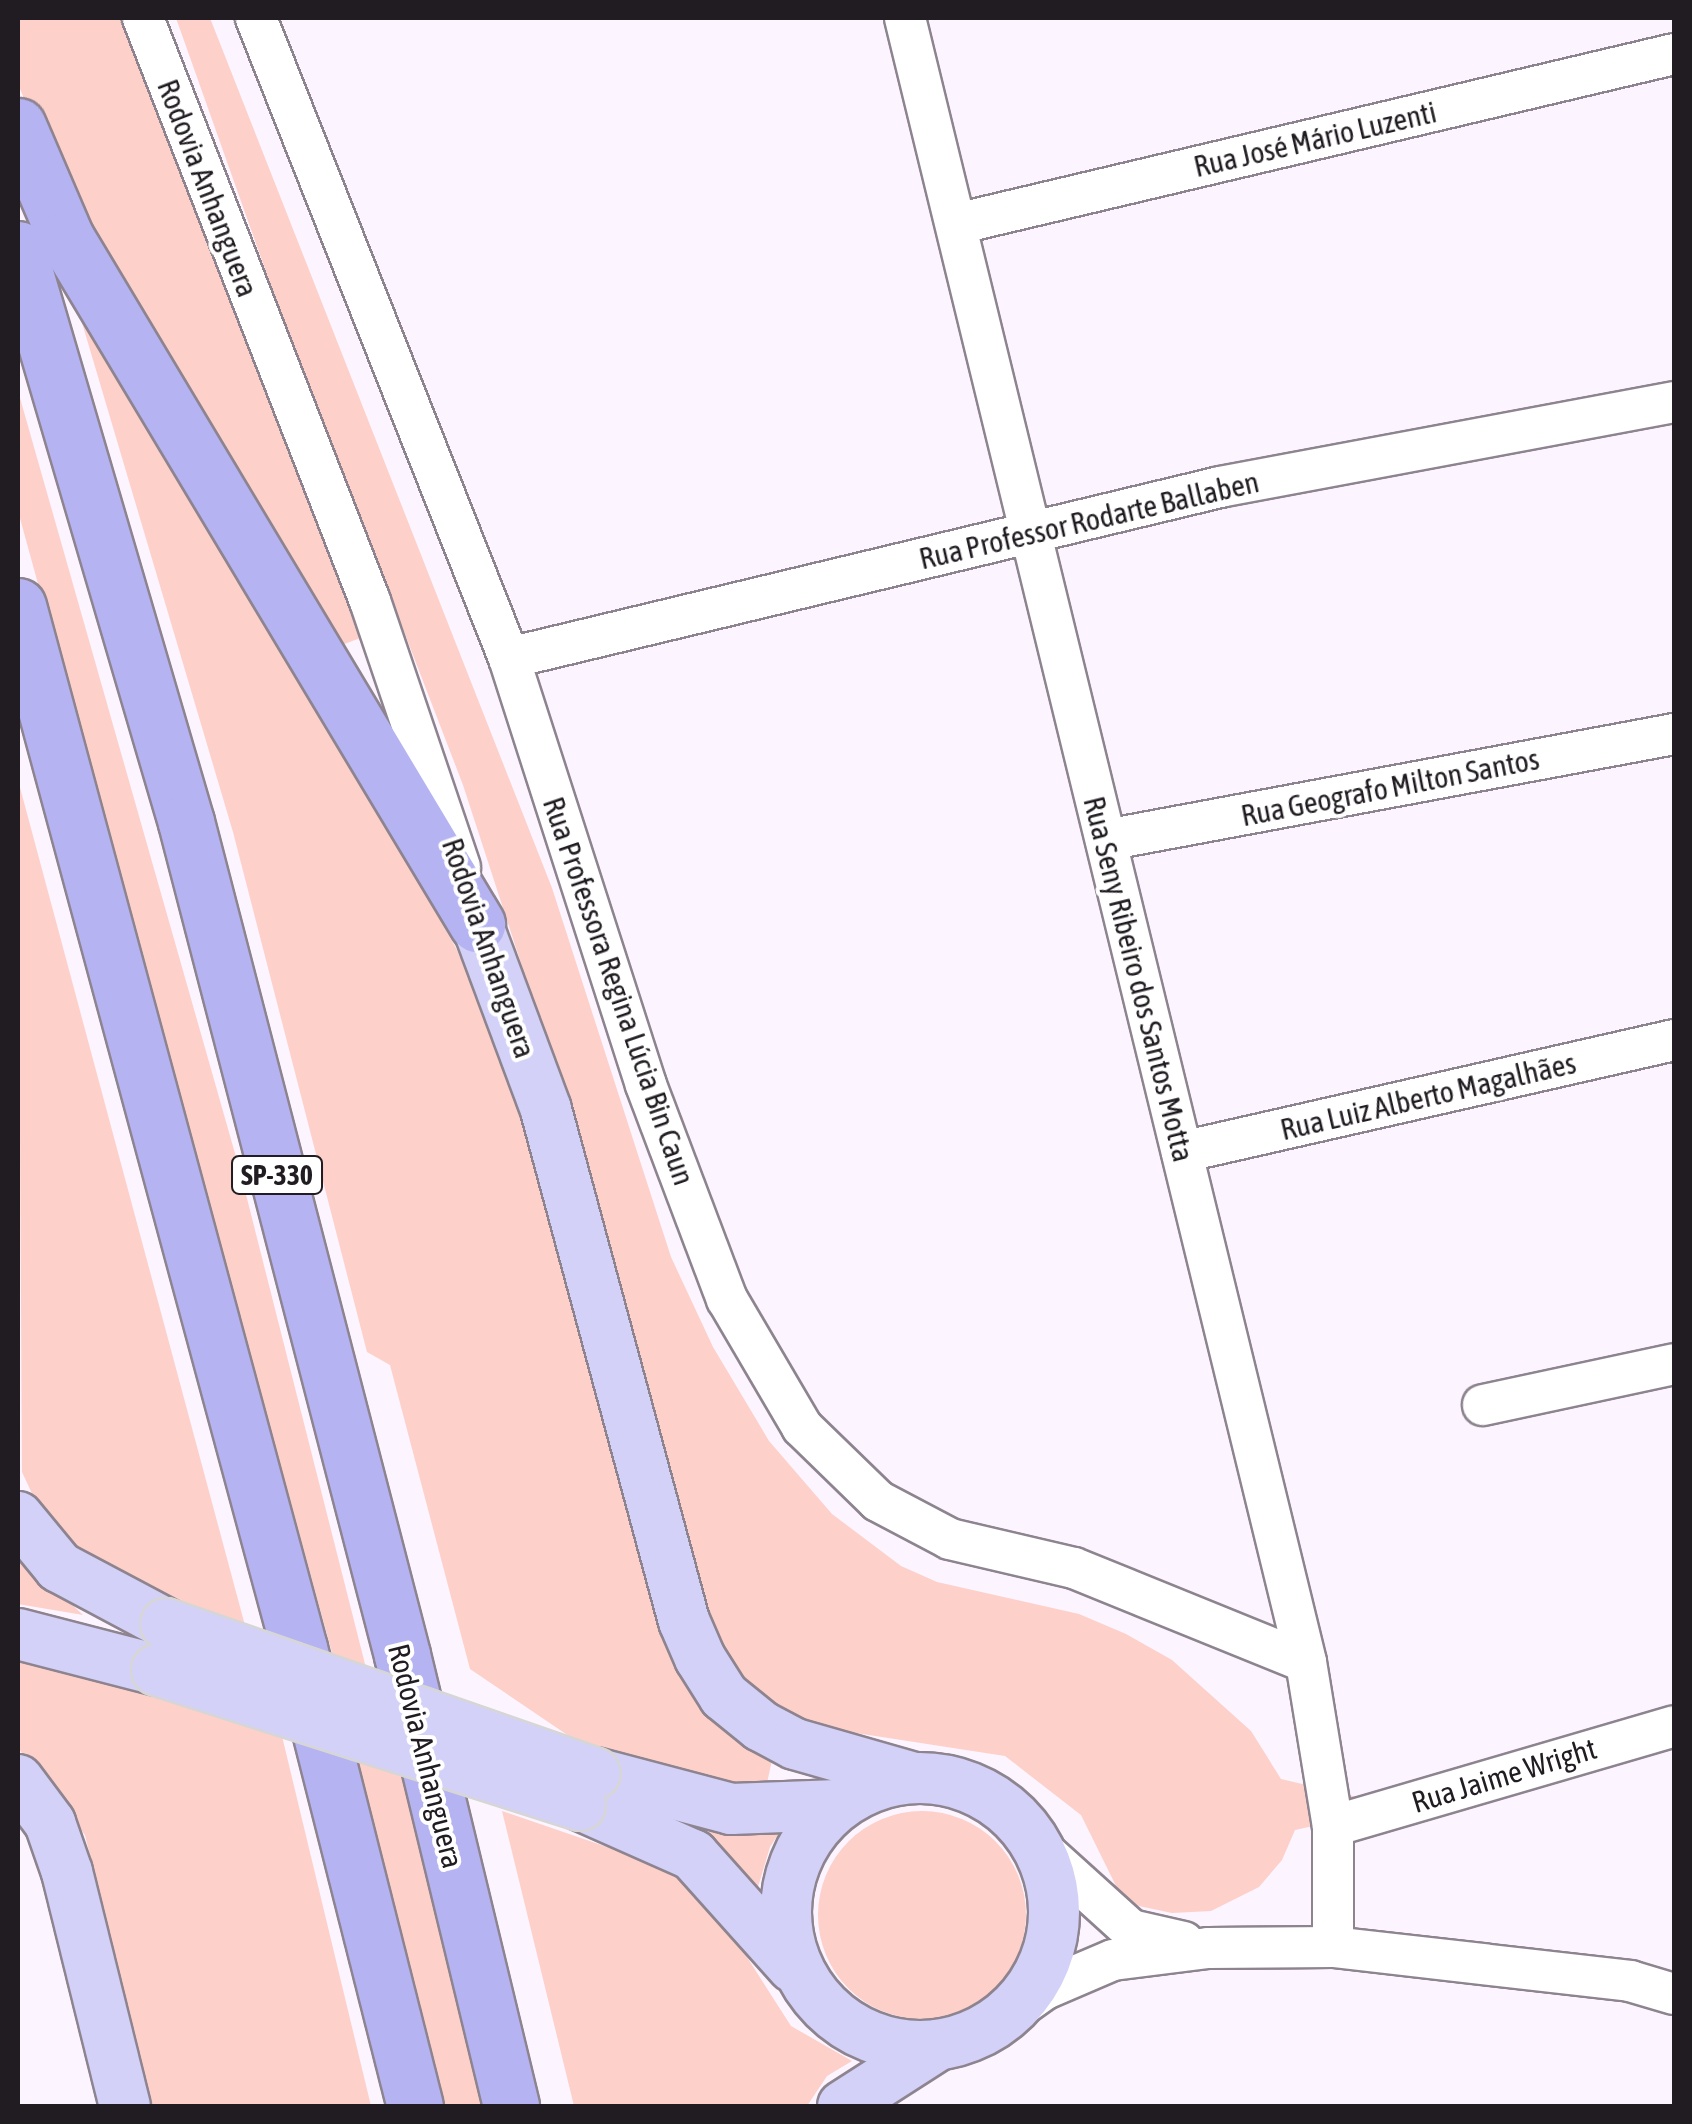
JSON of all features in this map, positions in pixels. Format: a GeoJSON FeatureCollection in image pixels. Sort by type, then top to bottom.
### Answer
{"type":"FeatureCollection","features":[{"type":"Feature","properties":{"kind":"highway"},"geometry":{"type":"LineString","coordinates":[[18,126],[66,238],[477,924]]}},
{"type":"Feature","properties":{"kind":"highway","name":"Rodovia Anhanguera"},"geometry":{"type":"LineString","coordinates":[[18,250],[186,822],[402,1655],[511,2106]]}},
{"type":"Feature","properties":{"kind":"highway"},"geometry":{"type":"LineString","coordinates":[[18,606],[284,1591],[416,2106]]}},
{"type":"Feature","properties":{"kind":"main road","name":"Rodovia Anhanguera"},"geometry":{"type":"LineString","coordinates":[[477,924],[546,1110],[684,1621],[700,1658],[724,1696],[761,1726],[795,1744],[910,1777]]}},
{"type":"Feature","properties":{"kind":"main road"},"geometry":{"type":"LineString","coordinates":[[18,1518],[59,1566],[161,1647]]}},
{"type":"Feature","properties":{"kind":"main road"},"geometry":{"type":"LineString","coordinates":[[18,1634],[161,1647],[588,1789],[731,1808],[838,1805]]}},
{"type":"Feature","properties":{"kind":"main road"},"geometry":{"type":"LineString","coordinates":[[588,1789],[693,1856],[830,2012],[863,2034],[901,2045],[938,2045],[975,2036],[1006,2016],[1032,1988],[1056,1918],[1052,1880],[1038,1846],[1016,1816],[985,1794],[950,1780],[910,1777],[872,1786],[838,1805],[810,1833],[792,1868],[786,1926],[805,1982]]}},
{"type":"Feature","properties":{"kind":"main road"},"geometry":{"type":"LineString","coordinates":[[18,1780],[50,1823],[67,1872],[125,2106]]}},
{"type":"Feature","properties":{"kind":"main road"},"geometry":{"type":"LineString","coordinates":[[843,2106],[938,2045]]}},
{"type":"Feature","properties":{"kind":"street","name":"Rodovia Anhanguera"},"geometry":{"type":"LineString","coordinates":[[143,18],[384,638],[477,924]]}},
{"type":"Feature","properties":{"kind":"street","name":"Rua Professora Regina Lúcia Bin Caun"},"geometry":{"type":"LineString","coordinates":[[256,18],[508,658],[646,1085],[727,1299],[802,1427],[878,1501],[950,1539],[1074,1568],[1306,1662]]}},
{"type":"Feature","properties":{"kind":"street","name":"Rua Seny Ribeiro dos Santos Motta"},"geometry":{"type":"LineString","coordinates":[[905,18],[1306,1662],[1333,1826],[1333,1947]]}},
{"type":"Feature","properties":{"kind":"street","name":"Rua José Mário Luzenti"},"geometry":{"type":"LineString","coordinates":[[956,224],[1674,54]]}},
{"type":"Feature","properties":{"kind":"street","name":"Rua Professor Rodarte Ballaben"},"geometry":{"type":"LineString","coordinates":[[508,658],[1220,487],[1674,402]]}},
{"type":"Feature","properties":{"kind":"street","name":"Rua Geografo Milton Santos"},"geometry":{"type":"LineString","coordinates":[[1106,840],[1674,734]]}},
{"type":"Feature","properties":{"kind":"street","name":"Rua Luiz Alberto Magalhães"},"geometry":{"type":"LineString","coordinates":[[1182,1152],[1674,1040]]}},
{"type":"Feature","properties":{"kind":"street"},"geometry":{"type":"LineString","coordinates":[[1482,1405],[1674,1364]]}},
{"type":"Feature","properties":{"kind":"street","name":"Rua Jaime Wright"},"geometry":{"type":"LineString","coordinates":[[1333,1826],[1674,1726]]}},
{"type":"Feature","properties":{"kind":"street"},"geometry":{"type":"LineString","coordinates":[[1038,1846],[1131,1930],[1208,1948]]}},
{"type":"Feature","properties":{"kind":"street"},"geometry":{"type":"LineString","coordinates":[[1006,2016],[1045,1989],[1113,1960],[1208,1948],[1333,1947],[1630,1981],[1674,1994]]}},
{"type":"Feature","properties":{"kind":"shaded area"},"geometry":{"type":"Polygon","coordinates":[[[18,18],[126,18],[363,637],[339,646],[49,159],[18,84],[18,18]]]}},
{"type":"Feature","properties":{"kind":"shaded area"},"geometry":{"type":"Polygon","coordinates":[[[176,18],[210,18],[552,888],[671,1257],[713,1347],[769,1441],[832,1514],[901,1566],[937,1582],[1079,1614],[1126,1634],[1172,1660],[1251,1731],[1281,1779],[1399,1807],[1295,1830],[1282,1860],[1259,1887],[1211,1911],[1172,1913],[1139,1906],[1119,1892],[1081,1815],[1005,1756],[843,1731],[798,1717],[757,1693],[729,1664],[709,1614],[599,1203],[463,785],[270,283],[176,18]]]}},
{"type":"Feature","properties":{"kind":"shaded area"},"geometry":{"type":"Polygon","coordinates":[[[80,316],[318,703],[457,950],[527,1110],[667,1645],[684,1676],[772,1760],[767,1783],[726,1785],[597,1755],[470,1669],[390,1365],[367,1352],[233,832],[80,316]]]}},
{"type":"Feature","properties":{"kind":"shaded area"},"geometry":{"type":"Polygon","coordinates":[[[18,391],[240,1171],[367,1672],[334,1660],[18,511],[18,391]]]}},
{"type":"Feature","properties":{"kind":"shaded area"},"geometry":{"type":"Polygon","coordinates":[[[18,780],[247,1633],[140,1597],[79,1555],[36,1502],[22,1472],[18,780]]]}},
{"type":"Feature","properties":{"kind":"shaded area"},"geometry":{"type":"Polygon","coordinates":[[[18,1545],[50,1584],[83,1615],[18,1604],[18,1545]]]}},
{"type":"Feature","properties":{"kind":"shaded area"},"geometry":{"type":"Polygon","coordinates":[[[18,1649],[281,1732],[371,2106],[151,2106],[85,1835],[18,1748],[18,1649]]]}},
{"type":"Feature","properties":{"kind":"shaded area"},"geometry":{"type":"Polygon","coordinates":[[[356,1758],[406,1776],[492,2106],[444,2106],[356,1758]]]}},
{"type":"Feature","properties":{"kind":"shaded area"},"geometry":{"type":"Polygon","coordinates":[[[502,1811],[677,1871],[727,1926],[791,2026],[852,2061],[827,2076],[807,2106],[574,2106],[502,1811]]]}},
{"type":"Feature","properties":{"kind":"shaded area"},"geometry":{"type":"Polygon","coordinates":[[[922,1811],[962,1819],[996,1841],[1018,1875],[1026,1915],[1018,1955],[996,1989],[962,2011],[922,2019],[882,2011],[848,1989],[826,1955],[818,1915],[826,1875],[848,1841],[882,1819],[922,1811]]]}},
{"type":"Feature","properties":{"kind":"shaded area"},"geometry":{"type":"Polygon","coordinates":[[[671,1821],[712,1827],[784,1825],[770,1847],[755,1897],[671,1821]]]}}]}
